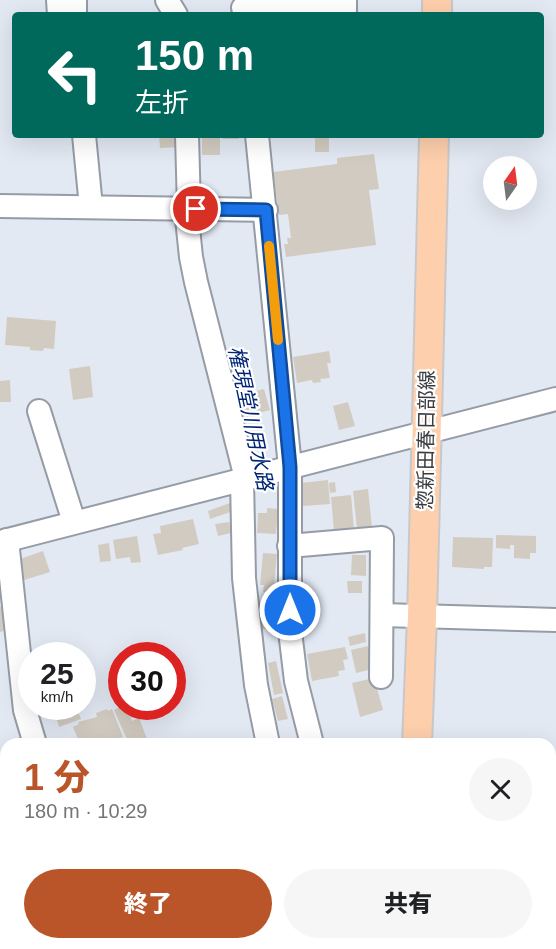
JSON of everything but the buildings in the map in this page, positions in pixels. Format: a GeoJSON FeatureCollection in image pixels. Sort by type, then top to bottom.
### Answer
{"type":"FeatureCollection","features":[{"type":"Feature","properties":{"kind":"main road","name":"惣新田春日部線"},"geometry":{"type":"LineString","coordinates":[[417,738],[434,138]]}},
{"type":"Feature","properties":{"kind":"street"},"geometry":{"type":"LineString","coordinates":[[241,8],[345,10],[345,0]]}},
{"type":"Feature","properties":{"kind":"street"},"geometry":{"type":"LineString","coordinates":[[84,138],[91,207]]}},
{"type":"Feature","properties":{"kind":"street"},"geometry":{"type":"LineString","coordinates":[[187,138],[187,209],[191,257],[249,477],[243,578],[256,686],[267,738]]}},
{"type":"Feature","properties":{"kind":"street"},"geometry":{"type":"LineString","coordinates":[[258,138],[290,467],[290,631],[296,681],[310,738]]}},
{"type":"Feature","properties":{"kind":"street"},"geometry":{"type":"LineString","coordinates":[[0,206],[266,210]]}},
{"type":"Feature","properties":{"kind":"street"},"geometry":{"type":"LineString","coordinates":[[33,738],[10,661],[4,541],[556,399]]}},
{"type":"Feature","properties":{"kind":"street"},"geometry":{"type":"LineString","coordinates":[[39,411],[74,522]]}},
{"type":"Feature","properties":{"kind":"street"},"geometry":{"type":"LineString","coordinates":[[289,546],[382,538],[381,676]]}},
{"type":"Feature","properties":{"kind":"street"},"geometry":{"type":"LineString","coordinates":[[382,615],[556,620]]}},
{"type":"Feature","properties":{"kind":"slow traffic"},"geometry":{"type":"LineString","coordinates":[[269,246],[278,340]]}},
{"type":"Feature","properties":{"kind":"route"},"geometry":{"type":"LineString","coordinates":[[196,209],[266,210],[290,467],[290,610]]}},
{"type":"Feature","properties":{"kind":"water label","name":"権現堂川用水路"},"geometry":{"type":"Point","coordinates":[251,418]}}]}
